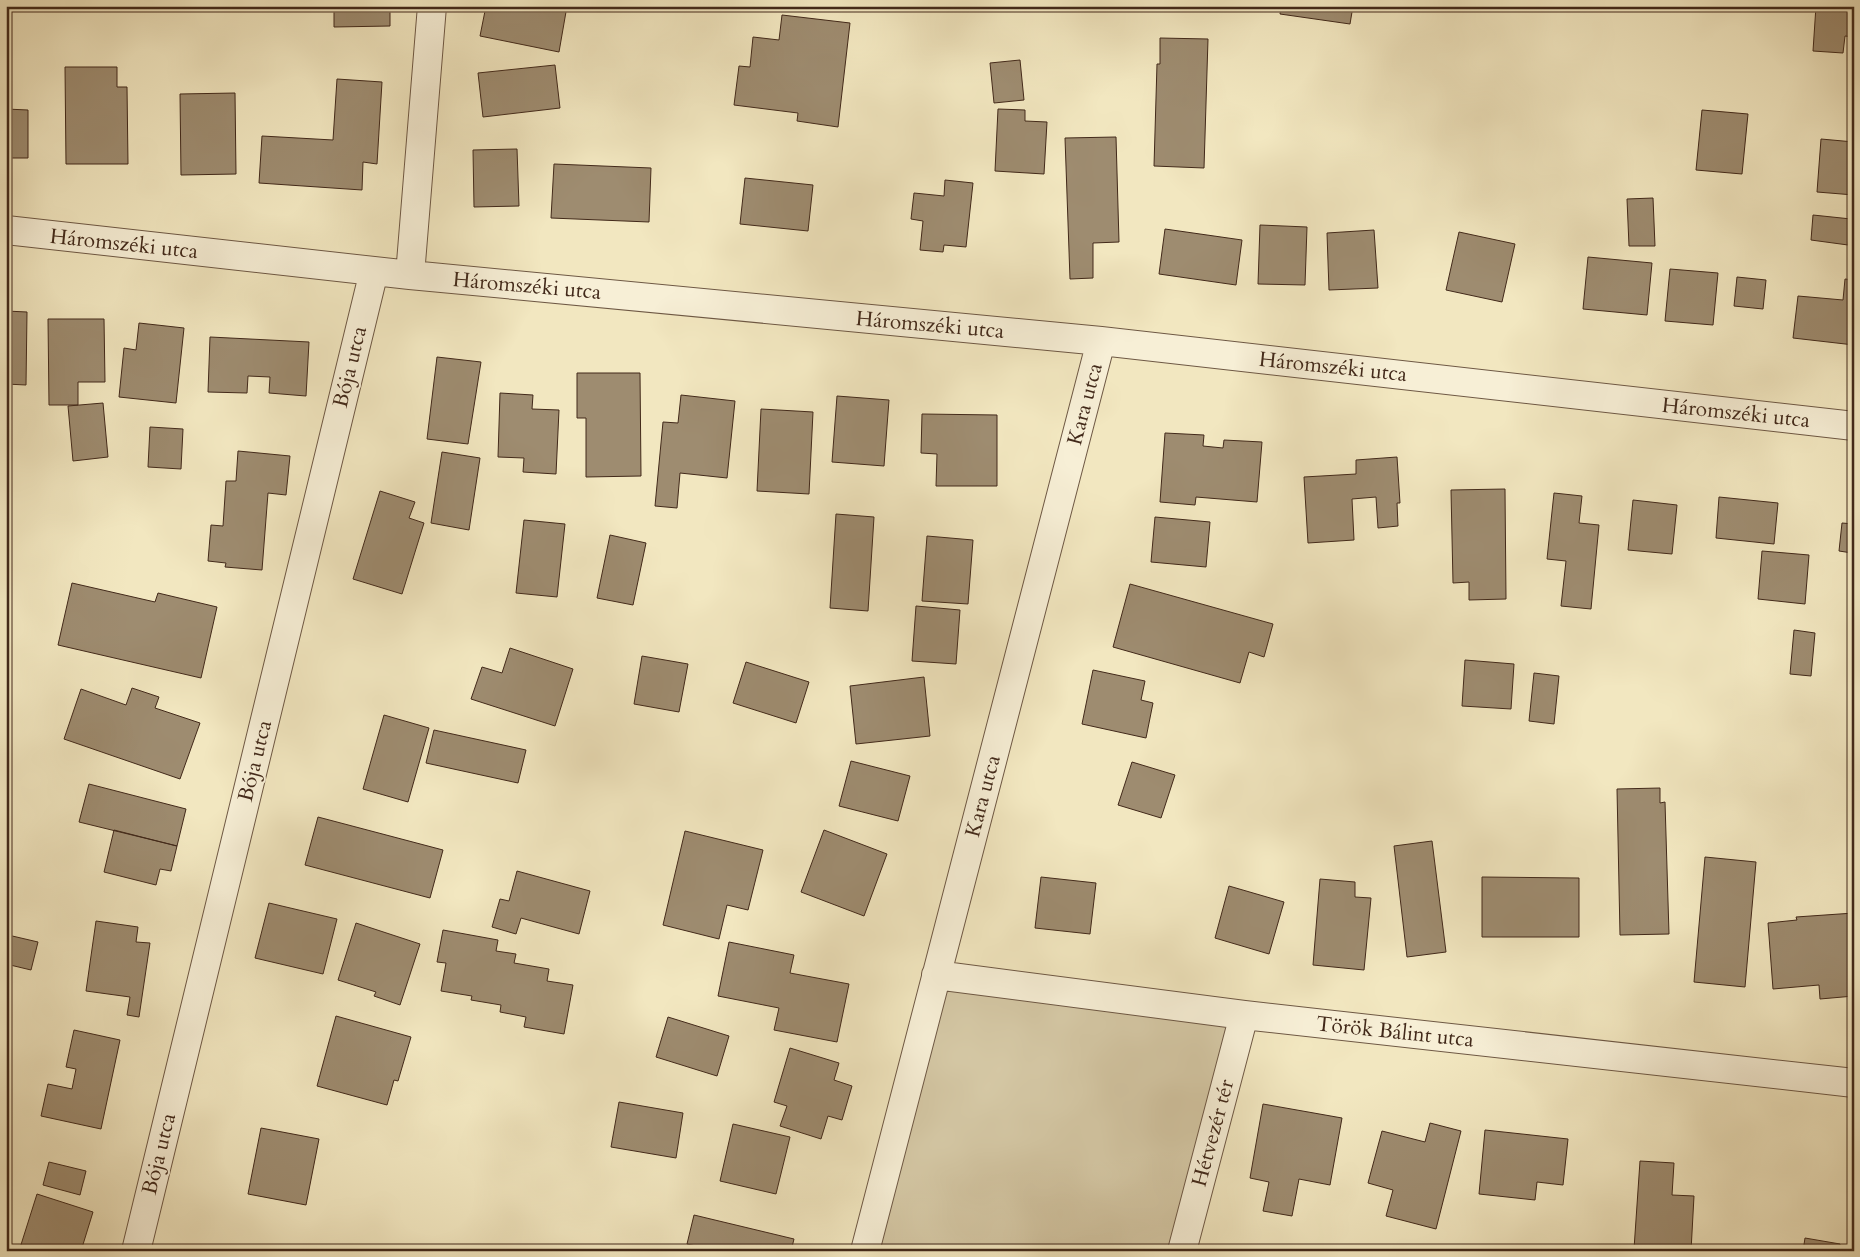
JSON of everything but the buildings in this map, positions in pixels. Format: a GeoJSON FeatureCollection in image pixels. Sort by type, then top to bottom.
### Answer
{"type":"FeatureCollection","features":[{"type":"Feature","properties":{"kind":"street"},"geometry":{"type":"LineString","coordinates":[[410,275],[432,6]]}},
{"type":"Feature","properties":{"kind":"street","name":"Háromszéki utca"},"geometry":{"type":"LineString","coordinates":[[6,230],[410,275],[1101,341],[1854,426]]}},
{"type":"Feature","properties":{"kind":"street","name":"Bója utca"},"geometry":{"type":"LineString","coordinates":[[136,1251],[374,271]]}},
{"type":"Feature","properties":{"kind":"street","name":"Kara utca"},"geometry":{"type":"LineString","coordinates":[[865,1251],[1101,341]]}},
{"type":"Feature","properties":{"kind":"street","name":"Török Bálint utca"},"geometry":{"type":"LineString","coordinates":[[936,975],[1244,1015],[1854,1083]]}},
{"type":"Feature","properties":{"kind":"street","name":"Hétvezér tér"},"geometry":{"type":"LineString","coordinates":[[1182,1251],[1244,1015]]}},
{"type":"Feature","properties":{"kind":"shaded area"},"geometry":{"type":"Polygon","coordinates":[[[936,975],[1244,1015],[1182,1251],[865,1251],[936,975]]]}}]}
